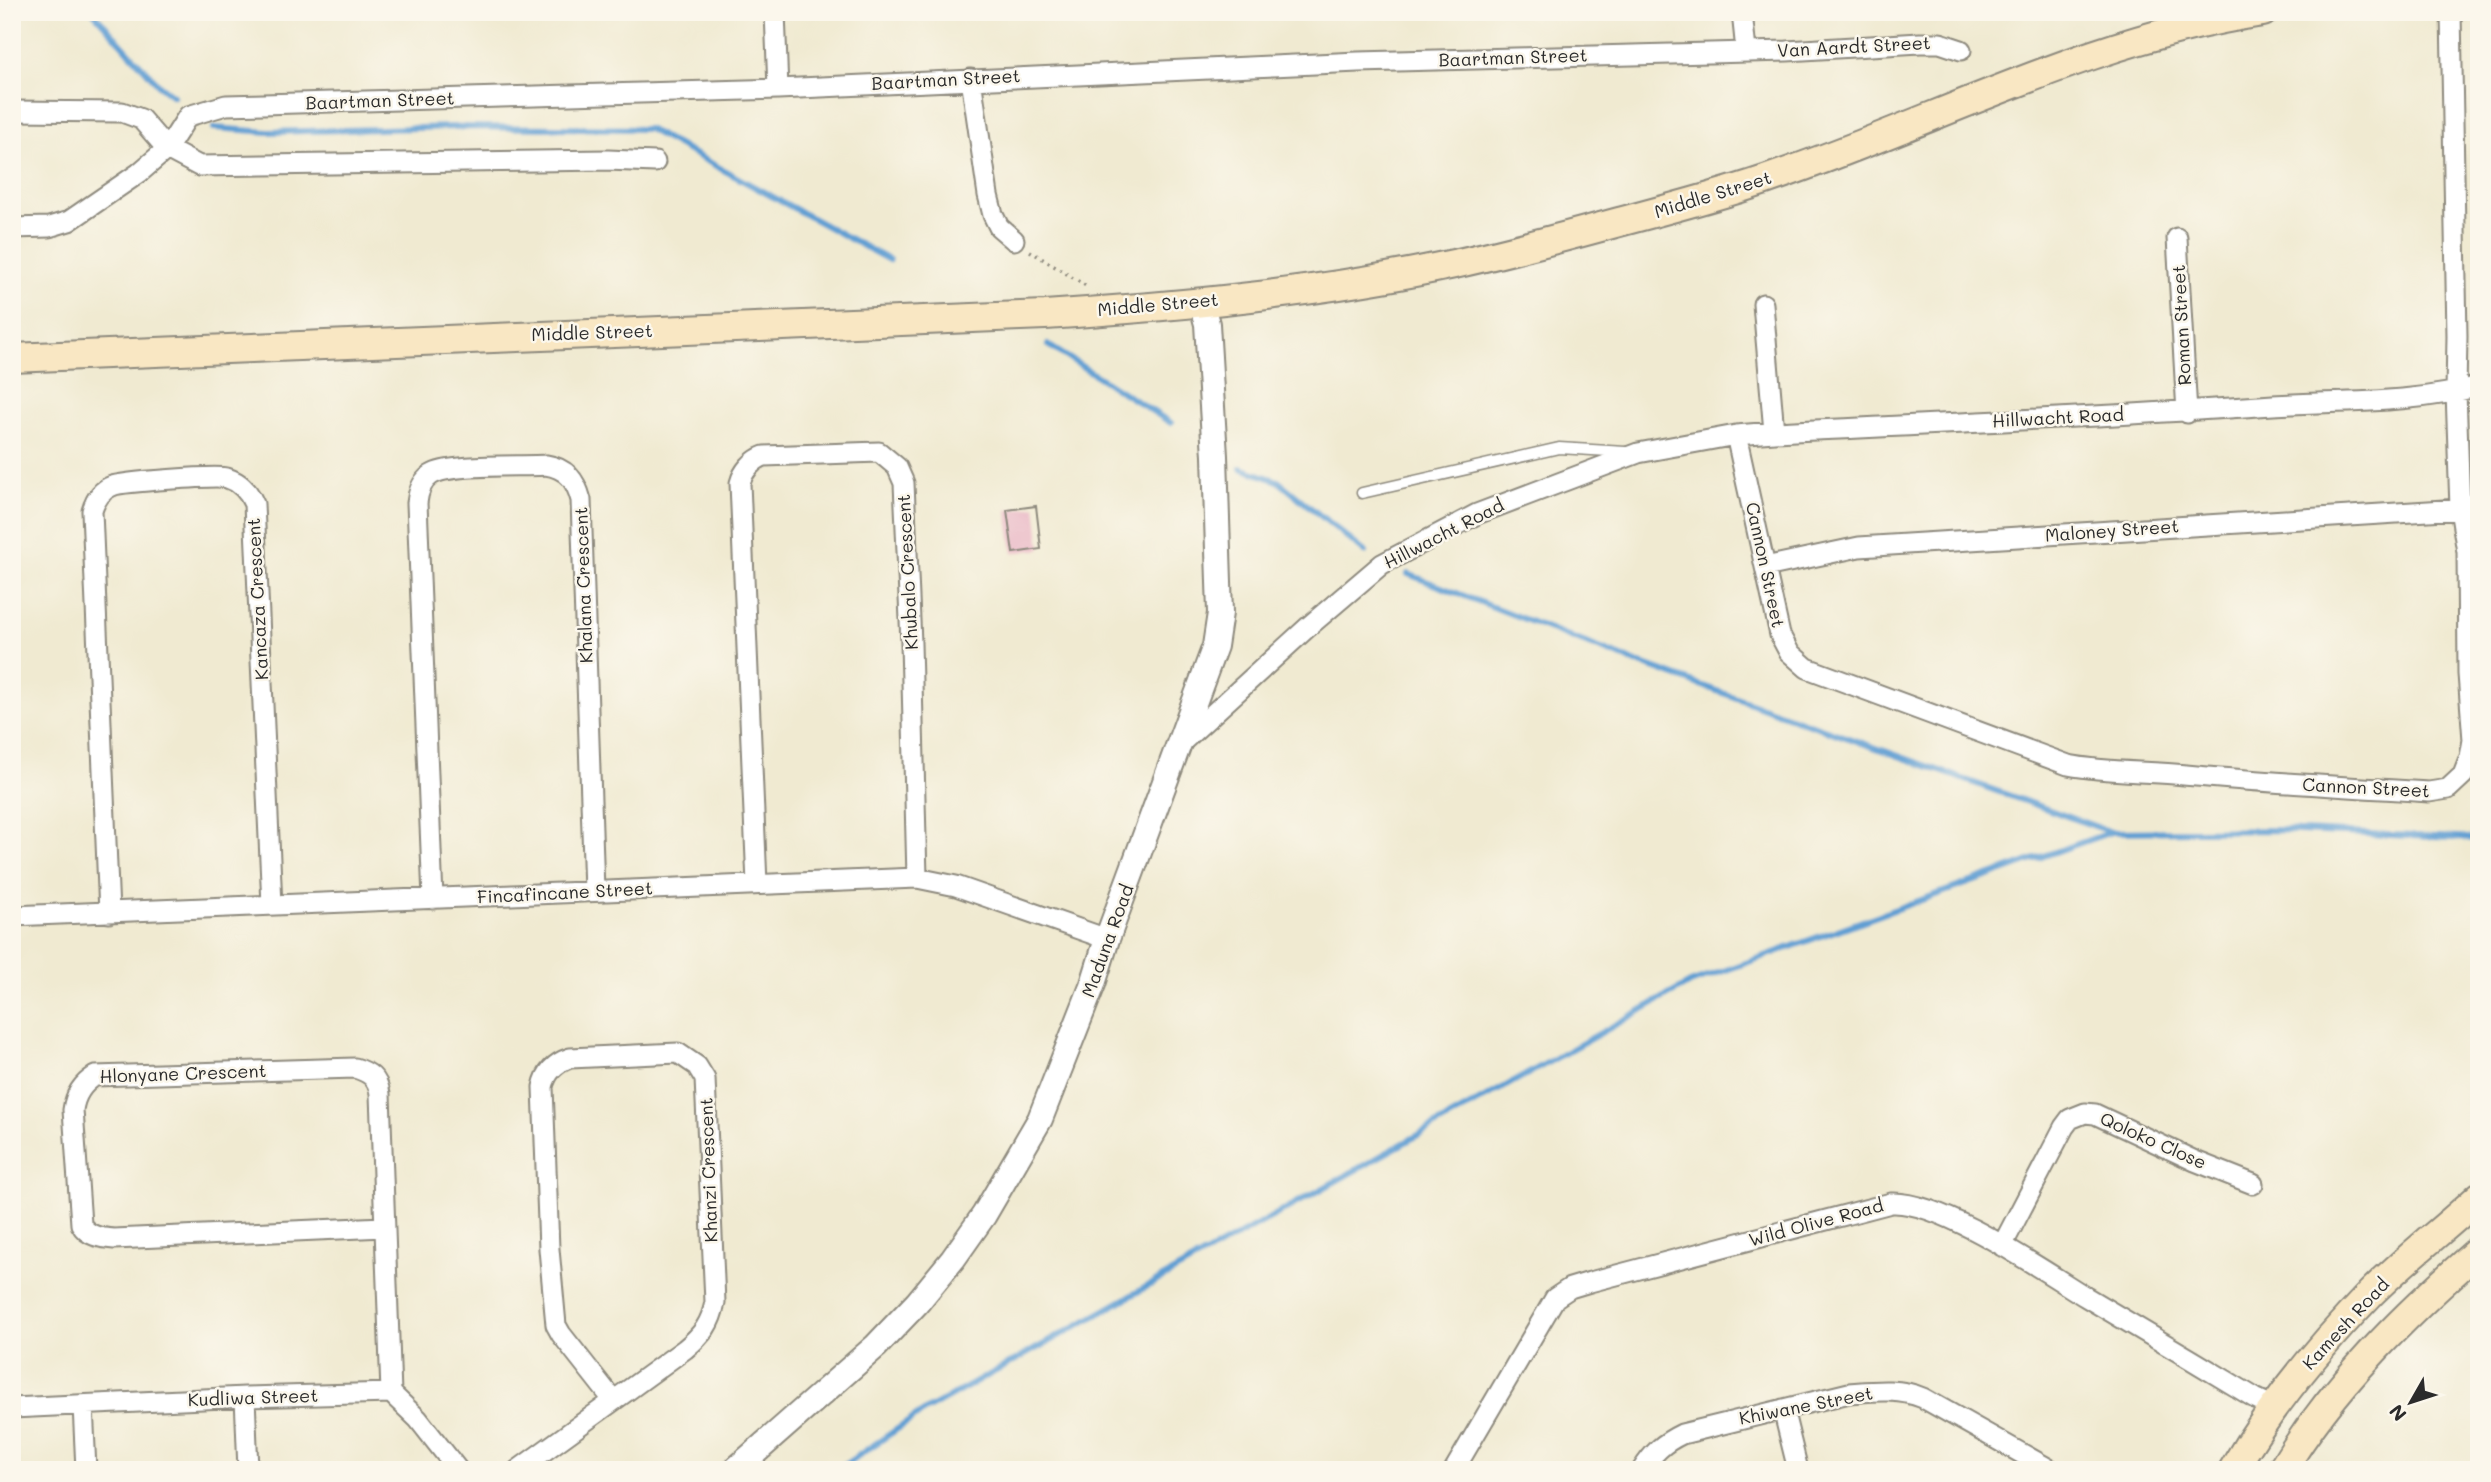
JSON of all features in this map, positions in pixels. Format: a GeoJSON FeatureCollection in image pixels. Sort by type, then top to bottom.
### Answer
{"type":"FeatureCollection","features":[{"type":"Feature","properties":{"kind":"main road","name":"Middle Street"},"geometry":{"type":"LineString","coordinates":[[12,358],[1045,315],[1146,308],[1280,293],[1451,265],[1666,210],[1766,180],[2142,38],[2220,19],[2263,12]]}},
{"type":"Feature","properties":{"kind":"main road","name":"Kamesh Road"},"geometry":{"type":"LineString","coordinates":[[2233,1470],[2302,1370],[2373,1292],[2479,1197]]}},
{"type":"Feature","properties":{"kind":"main road"},"geometry":{"type":"LineString","coordinates":[[2282,1470],[2326,1403],[2410,1313],[2479,1250]]}},
{"type":"Feature","properties":{"kind":"street"},"geometry":{"type":"LineString","coordinates":[[775,12],[778,89]]}},
{"type":"Feature","properties":{"kind":"street"},"geometry":{"type":"LineString","coordinates":[[1742,12],[1746,51]]}},
{"type":"Feature","properties":{"kind":"street","name":"Cannon Street"},"geometry":{"type":"LineString","coordinates":[[1736,435],[1780,635],[1789,652],[1807,668],[2068,765],[2110,772],[2258,782],[2429,792],[2448,789],[2468,766],[2472,748],[2468,674],[2473,552],[2460,509],[2451,12]]}},
{"type":"Feature","properties":{"kind":"street","name":"Van Aardt Street"},"geometry":{"type":"LineString","coordinates":[[1746,51],[1920,43],[1940,43],[1961,50]]}},
{"type":"Feature","properties":{"kind":"street","name":"Baartman Street"},"geometry":{"type":"LineString","coordinates":[[12,228],[49,227],[69,221],[139,173],[167,149],[188,116],[220,106],[778,89],[1357,62],[1746,51]]}},
{"type":"Feature","properties":{"kind":"street"},"geometry":{"type":"LineString","coordinates":[[971,79],[993,215],[999,227],[1014,240]]}},
{"type":"Feature","properties":{"kind":"street"},"geometry":{"type":"LineString","coordinates":[[12,111],[122,112],[141,119],[167,149],[199,166],[608,160],[655,162]]}},
{"type":"Feature","properties":{"kind":"street","name":"Roman Street"},"geometry":{"type":"LineString","coordinates":[[2177,238],[2187,413]]}},
{"type":"Feature","properties":{"kind":"street","name":"Maduna Road"},"geometry":{"type":"LineString","coordinates":[[735,1470],[876,1346],[917,1303],[984,1215],[1040,1119],[1093,984],[1107,939],[1182,742],[1215,646],[1220,613],[1208,337],[1201,302]]}},
{"type":"Feature","properties":{"kind":"street"},"geometry":{"type":"LineString","coordinates":[[1763,304],[1774,432]]}},
{"type":"Feature","properties":{"kind":"street","name":"Hillwacht Road"},"geometry":{"type":"LineString","coordinates":[[1182,742],[1308,627],[1382,564],[1477,514],[1638,453],[1736,435],[2363,402],[2456,392],[2479,386]]}},
{"type":"Feature","properties":{"kind":"street","name":"Khubalo Crescent"},"geometry":{"type":"LineString","coordinates":[[757,884],[740,483],[747,469],[764,456],[879,452],[891,460],[901,474],[906,520],[911,643],[917,878]]}},
{"type":"Feature","properties":{"kind":"street","name":"Khalana Crescent"},"geometry":{"type":"LineString","coordinates":[[433,899],[417,503],[419,491],[430,476],[467,468],[558,467],[569,475],[578,489],[581,500],[594,891]]}},
{"type":"Feature","properties":{"kind":"street","name":"Kancaza Crescent"},"geometry":{"type":"LineString","coordinates":[[109,913],[92,511],[99,496],[114,485],[200,478],[226,478],[247,491],[254,504],[272,905]]}},
{"type":"Feature","properties":{"kind":"street","name":"Maloney Street"},"geometry":{"type":"LineString","coordinates":[[1765,567],[1859,547],[2460,509]]}},
{"type":"Feature","properties":{"kind":"street","name":"Fincafincane Street"},"geometry":{"type":"LineString","coordinates":[[12,916],[917,878],[956,886],[1107,939]]}},
{"type":"Feature","properties":{"kind":"street","name":"Khanzi Crescent"},"geometry":{"type":"LineString","coordinates":[[518,1470],[685,1349],[701,1335],[712,1315],[715,1302],[705,1079],[697,1066],[678,1053],[570,1058],[548,1072],[542,1087],[556,1325],[613,1400]]}},
{"type":"Feature","properties":{"kind":"street","name":"Hlonyane Crescent"},"geometry":{"type":"LineString","coordinates":[[384,1227],[114,1238],[88,1233],[81,1224],[73,1111],[76,1096],[95,1076],[355,1068],[376,1080],[380,1094],[391,1393]]}},
{"type":"Feature","properties":{"kind":"street","name":"Qoloko Close"},"geometry":{"type":"LineString","coordinates":[[2002,1246],[2064,1127],[2070,1119],[2085,1113],[2105,1118],[2195,1161],[2253,1184]]}},
{"type":"Feature","properties":{"kind":"street","name":"Wild Olive Road"},"geometry":{"type":"LineString","coordinates":[[1454,1470],[1555,1298],[1570,1288],[1902,1202],[1927,1209],[2002,1246],[2274,1407]]}},
{"type":"Feature","properties":{"kind":"street","name":"Khiwane Street"},"geometry":{"type":"LineString","coordinates":[[1642,1470],[1658,1448],[1682,1434],[1849,1393],[1877,1391],[1909,1392],[1939,1406],[2051,1470]]}},
{"type":"Feature","properties":{"kind":"street"},"geometry":{"type":"LineString","coordinates":[[391,1393],[418,1419],[458,1470]]}},
{"type":"Feature","properties":{"kind":"street","name":"Kudliwa Street"},"geometry":{"type":"LineString","coordinates":[[12,1408],[391,1393]]}},
{"type":"Feature","properties":{"kind":"street"},"geometry":{"type":"LineString","coordinates":[[245,1397],[248,1470]]}},
{"type":"Feature","properties":{"kind":"street"},"geometry":{"type":"LineString","coordinates":[[83,1405],[86,1470]]}},
{"type":"Feature","properties":{"kind":"street"},"geometry":{"type":"LineString","coordinates":[[1783,1409],[1798,1470]]}},
{"type":"Feature","properties":{"kind":"lane","name":"Hillwacht Road"},"geometry":{"type":"LineString","coordinates":[[1362,493],[1559,448],[1638,453]]}},
{"type":"Feature","properties":{"kind":"path"},"geometry":{"type":"LineString","coordinates":[[1014,240],[1091,289]]}},
{"type":"Feature","properties":{"kind":"building"},"geometry":{"type":"Polygon","coordinates":[[[1036,506],[1041,549],[1013,553],[1007,510],[1036,506]]]}},
{"type":"Feature","properties":{"kind":"waterway"},"geometry":{"type":"LineString","coordinates":[[93,12],[160,86],[173,96]]}},
{"type":"Feature","properties":{"kind":"waterway"},"geometry":{"type":"LineString","coordinates":[[214,128],[268,132],[456,127],[648,129],[889,260]]}},
{"type":"Feature","properties":{"kind":"waterway"},"geometry":{"type":"LineString","coordinates":[[1048,345],[1171,423]]}},
{"type":"Feature","properties":{"kind":"waterway"},"geometry":{"type":"LineString","coordinates":[[1241,468],[1278,481],[1365,552]]}},
{"type":"Feature","properties":{"kind":"waterway"},"geometry":{"type":"LineString","coordinates":[[1408,574],[1622,657],[2111,832]]}},
{"type":"Feature","properties":{"kind":"waterway"},"geometry":{"type":"LineString","coordinates":[[837,1470],[921,1413],[1690,983],[2111,832],[2277,830],[2479,839]]}}]}
